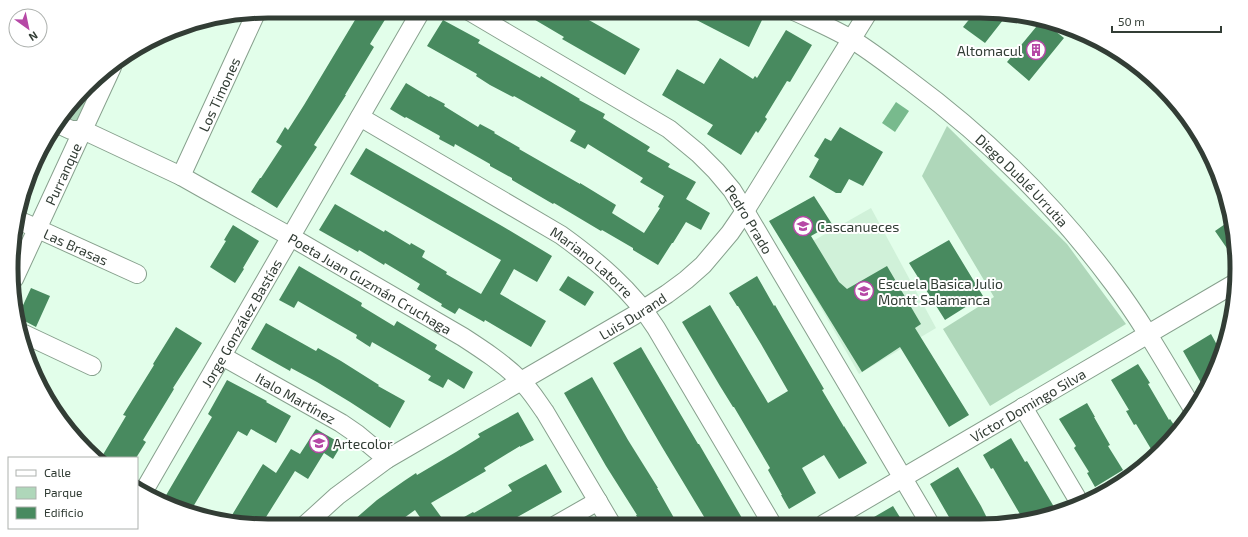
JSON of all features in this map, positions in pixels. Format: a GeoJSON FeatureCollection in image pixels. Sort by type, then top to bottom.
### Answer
{"type":"FeatureCollection","features":[{"type":"Feature","properties":{"kind":"street","name":"Jorge González Bastías"},"geometry":{"type":"LineString","coordinates":[[146,487],[417,18]]}},
{"type":"Feature","properties":{"kind":"street","name":"Pedro Prado"},"geometry":{"type":"LineString","coordinates":[[481,18],[669,129],[698,153],[716,171],[732,190],[745,211],[927,519]]}},
{"type":"Feature","properties":{"kind":"street","name":"Diego Dublé Urrutia"},"geometry":{"type":"LineString","coordinates":[[808,18],[852,40],[904,77],[950,112],[1000,156],[1026,182],[1050,207],[1094,258],[1114,284],[1148,334],[1190,404]]}},
{"type":"Feature","properties":{"kind":"street","name":"Luis Durand"},"geometry":{"type":"LineString","coordinates":[[312,519],[337,496],[387,459],[644,309],[686,280],[703,265],[730,233],[745,211],[865,18]]}},
{"type":"Feature","properties":{"kind":"street","name":"Los Timones"},"geometry":{"type":"LineString","coordinates":[[181,176],[253,19]]}},
{"type":"Feature","properties":{"kind":"street","name":"Purranque"},"geometry":{"type":"LineString","coordinates":[[18,270],[108,76]]}},
{"type":"Feature","properties":{"kind":"street","name":"Mariano Latorre"},"geometry":{"type":"LineString","coordinates":[[360,117],[560,235],[597,262],[612,276],[644,309],[769,519]]}},
{"type":"Feature","properties":{"kind":"street","name":"Poeta Juan Guzmán Cruchaga"},"geometry":{"type":"LineString","coordinates":[[62,126],[71,130],[83,130],[181,176],[291,237],[463,337],[496,360],[520,380],[545,412],[608,519]]}},
{"type":"Feature","properties":{"kind":"street","name":"Las Brasas"},"geometry":{"type":"LineString","coordinates":[[23,222],[137,274]]}},
{"type":"Feature","properties":{"kind":"street","name":"Víctor Domingo Silva"},"geometry":{"type":"LineString","coordinates":[[833,519],[1229,287]]}},
{"type":"Feature","properties":{"kind":"street"},"geometry":{"type":"LineString","coordinates":[[28,336],[92,366]]}},
{"type":"Feature","properties":{"kind":"street","name":"Italo Martínez"},"geometry":{"type":"LineString","coordinates":[[222,356],[341,423],[387,459]]}},
{"type":"Feature","properties":{"kind":"street"},"geometry":{"type":"LineString","coordinates":[[1024,407],[1077,499]]}},
{"type":"Feature","properties":{"kind":"street"},"geometry":{"type":"LineString","coordinates":[[566,519],[598,501]]}},
{"type":"Feature","properties":{"kind":"shaded area"},"geometry":{"type":"Polygon","coordinates":[[[896,102],[909,111],[895,132],[882,123],[896,102]]]}},
{"type":"Feature","properties":{"kind":"shaded area","name":"Escuela Basica Julio Montt Salamanca"},"geometry":{"type":"Polygon","coordinates":[[[871,208],[936,328],[859,374],[790,254],[871,208]]]}},
{"type":"Feature","properties":{"kind":"green space"},"geometry":{"type":"Polygon","coordinates":[[[92,90],[69,140],[57,134],[80,103],[92,90]]]}},
{"type":"Feature","properties":{"kind":"green space"},"geometry":{"type":"Polygon","coordinates":[[[947,126],[1067,244],[1126,324],[990,406],[943,329],[994,297],[922,176],[947,126]]]}},
{"type":"Feature","properties":{"kind":"building"},"geometry":{"type":"Polygon","coordinates":[[[352,18],[386,18],[370,44],[374,47],[314,145],[317,147],[277,208],[251,192],[282,146],[276,142],[285,127],[288,130],[355,20],[352,18]]]}},
{"type":"Feature","properties":{"kind":"building"},"geometry":{"type":"Polygon","coordinates":[[[532,18],[585,18],[640,49],[625,75],[562,39],[564,37],[532,18]]]}},
{"type":"Feature","properties":{"kind":"building"},"geometry":{"type":"Polygon","coordinates":[[[693,18],[758,18],[762,20],[749,47],[693,18]]]}},
{"type":"Feature","properties":{"kind":"building"},"geometry":{"type":"Polygon","coordinates":[[[970,18],[1003,19],[985,43],[963,27],[970,18]]]}},
{"type":"Feature","properties":{"kind":"building"},"geometry":{"type":"Polygon","coordinates":[[[443,20],[480,40],[478,43],[540,78],[541,76],[580,99],[579,100],[605,114],[603,118],[650,147],[647,151],[670,164],[668,167],[696,182],[686,199],[710,213],[701,230],[686,222],[658,265],[633,250],[633,248],[512,180],[512,178],[490,166],[490,164],[455,144],[454,147],[439,139],[440,136],[390,109],[406,83],[429,97],[430,96],[445,104],[444,106],[478,127],[480,124],[495,132],[494,133],[520,148],[519,149],[616,205],[612,213],[644,233],[660,208],[658,207],[664,196],[640,182],[643,178],[588,144],[585,149],[570,141],[576,131],[514,96],[513,97],[490,85],[476,76],[477,74],[427,46],[443,20]]]}},
{"type":"Feature","properties":{"kind":"building","name":"Altomacul"},"geometry":{"type":"Polygon","coordinates":[[[1037,25],[1053,29],[1064,38],[1029,81],[1007,62],[1037,25]]]}},
{"type":"Feature","properties":{"kind":"building"},"geometry":{"type":"Polygon","coordinates":[[[786,30],[812,45],[790,82],[787,81],[765,117],[767,119],[758,133],[756,131],[741,155],[707,134],[713,125],[662,95],[677,69],[704,84],[720,58],[753,79],[755,76],[757,78],[786,30]]]}},
{"type":"Feature","properties":{"kind":"building"},"geometry":{"type":"Polygon","coordinates":[[[840,127],[883,152],[863,186],[849,179],[841,193],[836,193],[809,177],[819,159],[814,156],[825,138],[831,141],[840,127]]]}},
{"type":"Feature","properties":{"kind":"building"},"geometry":{"type":"Polygon","coordinates":[[[366,148],[552,256],[537,282],[514,269],[500,294],[546,321],[531,347],[485,320],[484,322],[459,308],[455,314],[441,306],[442,304],[417,289],[420,284],[385,263],[384,265],[359,250],[358,252],[319,230],[335,204],[384,232],[385,230],[410,245],[411,243],[425,251],[422,257],[447,272],[446,274],[481,294],[501,260],[350,174],[366,148]]]}},
{"type":"Feature","properties":{"kind":"building"},"geometry":{"type":"Polygon","coordinates":[[[814,196],[832,224],[811,236],[839,282],[847,289],[887,266],[921,324],[915,328],[969,415],[949,427],[900,347],[862,372],[769,221],[814,196]]]}},
{"type":"Feature","properties":{"kind":"building"},"geometry":{"type":"Polygon","coordinates":[[[1226,224],[1229,251],[1215,231],[1226,224]]]}},
{"type":"Feature","properties":{"kind":"building"},"geometry":{"type":"Polygon","coordinates":[[[233,225],[259,241],[235,283],[210,267],[226,241],[224,240],[233,225]]]}},
{"type":"Feature","properties":{"kind":"building"},"geometry":{"type":"Polygon","coordinates":[[[949,240],[983,296],[945,320],[909,263],[949,240]]]}},
{"type":"Feature","properties":{"kind":"building"},"geometry":{"type":"Polygon","coordinates":[[[299,266],[362,303],[361,306],[394,326],[397,321],[437,345],[435,349],[473,372],[464,389],[448,379],[443,388],[428,380],[431,376],[372,342],[370,347],[356,338],[357,335],[298,301],[294,308],[279,300],[299,266]]]}},
{"type":"Feature","properties":{"kind":"building"},"geometry":{"type":"Polygon","coordinates":[[[568,276],[594,292],[585,306],[559,290],[568,276]]]}},
{"type":"Feature","properties":{"kind":"building"},"geometry":{"type":"Polygon","coordinates":[[[757,276],[824,389],[822,390],[867,463],[839,479],[824,455],[802,468],[816,493],[789,509],[768,470],[770,468],[682,322],[710,305],[768,403],[788,391],[729,293],[757,276]]]}},
{"type":"Feature","properties":{"kind":"building"},"geometry":{"type":"Polygon","coordinates":[[[31,288],[50,296],[36,327],[24,321],[21,309],[31,288]]]}},
{"type":"Feature","properties":{"kind":"building"},"geometry":{"type":"Polygon","coordinates":[[[266,323],[316,351],[318,348],[379,385],[378,386],[405,401],[390,428],[317,382],[291,368],[290,371],[251,349],[266,323]]]}},
{"type":"Feature","properties":{"kind":"building"},"geometry":{"type":"Polygon","coordinates":[[[176,327],[202,343],[173,388],[174,389],[143,440],[146,442],[137,457],[103,457],[102,456],[126,416],[123,415],[154,365],[153,364],[176,327]]]}},
{"type":"Feature","properties":{"kind":"building"},"geometry":{"type":"Polygon","coordinates":[[[1211,334],[1218,346],[1202,384],[1183,351],[1211,334]]]}},
{"type":"Feature","properties":{"kind":"building"},"geometry":{"type":"Polygon","coordinates":[[[641,347],[743,519],[705,519],[613,363],[641,347]]]}},
{"type":"Feature","properties":{"kind":"building"},"geometry":{"type":"Polygon","coordinates":[[[1138,364],[1150,383],[1148,384],[1169,420],[1170,419],[1174,426],[1158,445],[1151,449],[1136,424],[1134,425],[1126,411],[1129,410],[1111,380],[1138,364]]]}},
{"type":"Feature","properties":{"kind":"building"},"geometry":{"type":"Polygon","coordinates":[[[592,377],[628,440],[658,488],[675,519],[638,519],[564,393],[592,377]]]}},
{"type":"Feature","properties":{"kind":"building"},"geometry":{"type":"Polygon","coordinates":[[[227,380],[267,401],[266,402],[291,416],[276,443],[251,429],[247,436],[238,431],[193,507],[165,496],[212,417],[208,414],[227,380]]]}},
{"type":"Feature","properties":{"kind":"building"},"geometry":{"type":"Polygon","coordinates":[[[1087,403],[1110,445],[1108,446],[1123,470],[1095,487],[1087,473],[1089,472],[1074,448],[1076,446],[1059,419],[1087,403]]]}},
{"type":"Feature","properties":{"kind":"building"},"geometry":{"type":"Polygon","coordinates":[[[518,412],[534,440],[520,446],[484,468],[486,471],[431,503],[443,519],[421,519],[415,510],[403,519],[355,519],[377,500],[416,473],[417,475],[480,437],[478,434],[518,412]]]}},
{"type":"Feature","properties":{"kind":"building"},"geometry":{"type":"Polygon","coordinates":[[[316,429],[342,444],[333,459],[324,453],[308,479],[295,471],[265,519],[231,516],[263,464],[276,473],[291,449],[300,454],[316,429]]]}},
{"type":"Feature","properties":{"kind":"building"},"geometry":{"type":"Polygon","coordinates":[[[1011,438],[1025,462],[1027,461],[1054,507],[1021,515],[993,468],[991,469],[983,455],[1011,438]]]}},
{"type":"Feature","properties":{"kind":"building"},"geometry":{"type":"Polygon","coordinates":[[[546,464],[562,492],[514,519],[461,519],[512,491],[508,485],[546,464]]]}},
{"type":"Feature","properties":{"kind":"building"},"geometry":{"type":"Polygon","coordinates":[[[958,467],[987,519],[950,519],[930,484],[958,467]]]}},
{"type":"Feature","properties":{"kind":"building"},"geometry":{"type":"Polygon","coordinates":[[[893,506],[901,519],[871,519],[893,506]]]}},
{"type":"Feature","properties":{"kind":"place","name":"Altomacul"},"geometry":{"type":"Point","coordinates":[1036,50]}},
{"type":"Feature","properties":{"kind":"place","name":"Cascanueces"},"geometry":{"type":"Point","coordinates":[803,226]}},
{"type":"Feature","properties":{"kind":"place","name":"Escuela Basica Julio Montt Salamanca"},"geometry":{"type":"Point","coordinates":[864,291]}},
{"type":"Feature","properties":{"kind":"place","name":"Artecolor"},"geometry":{"type":"Point","coordinates":[319,443]}}]}
